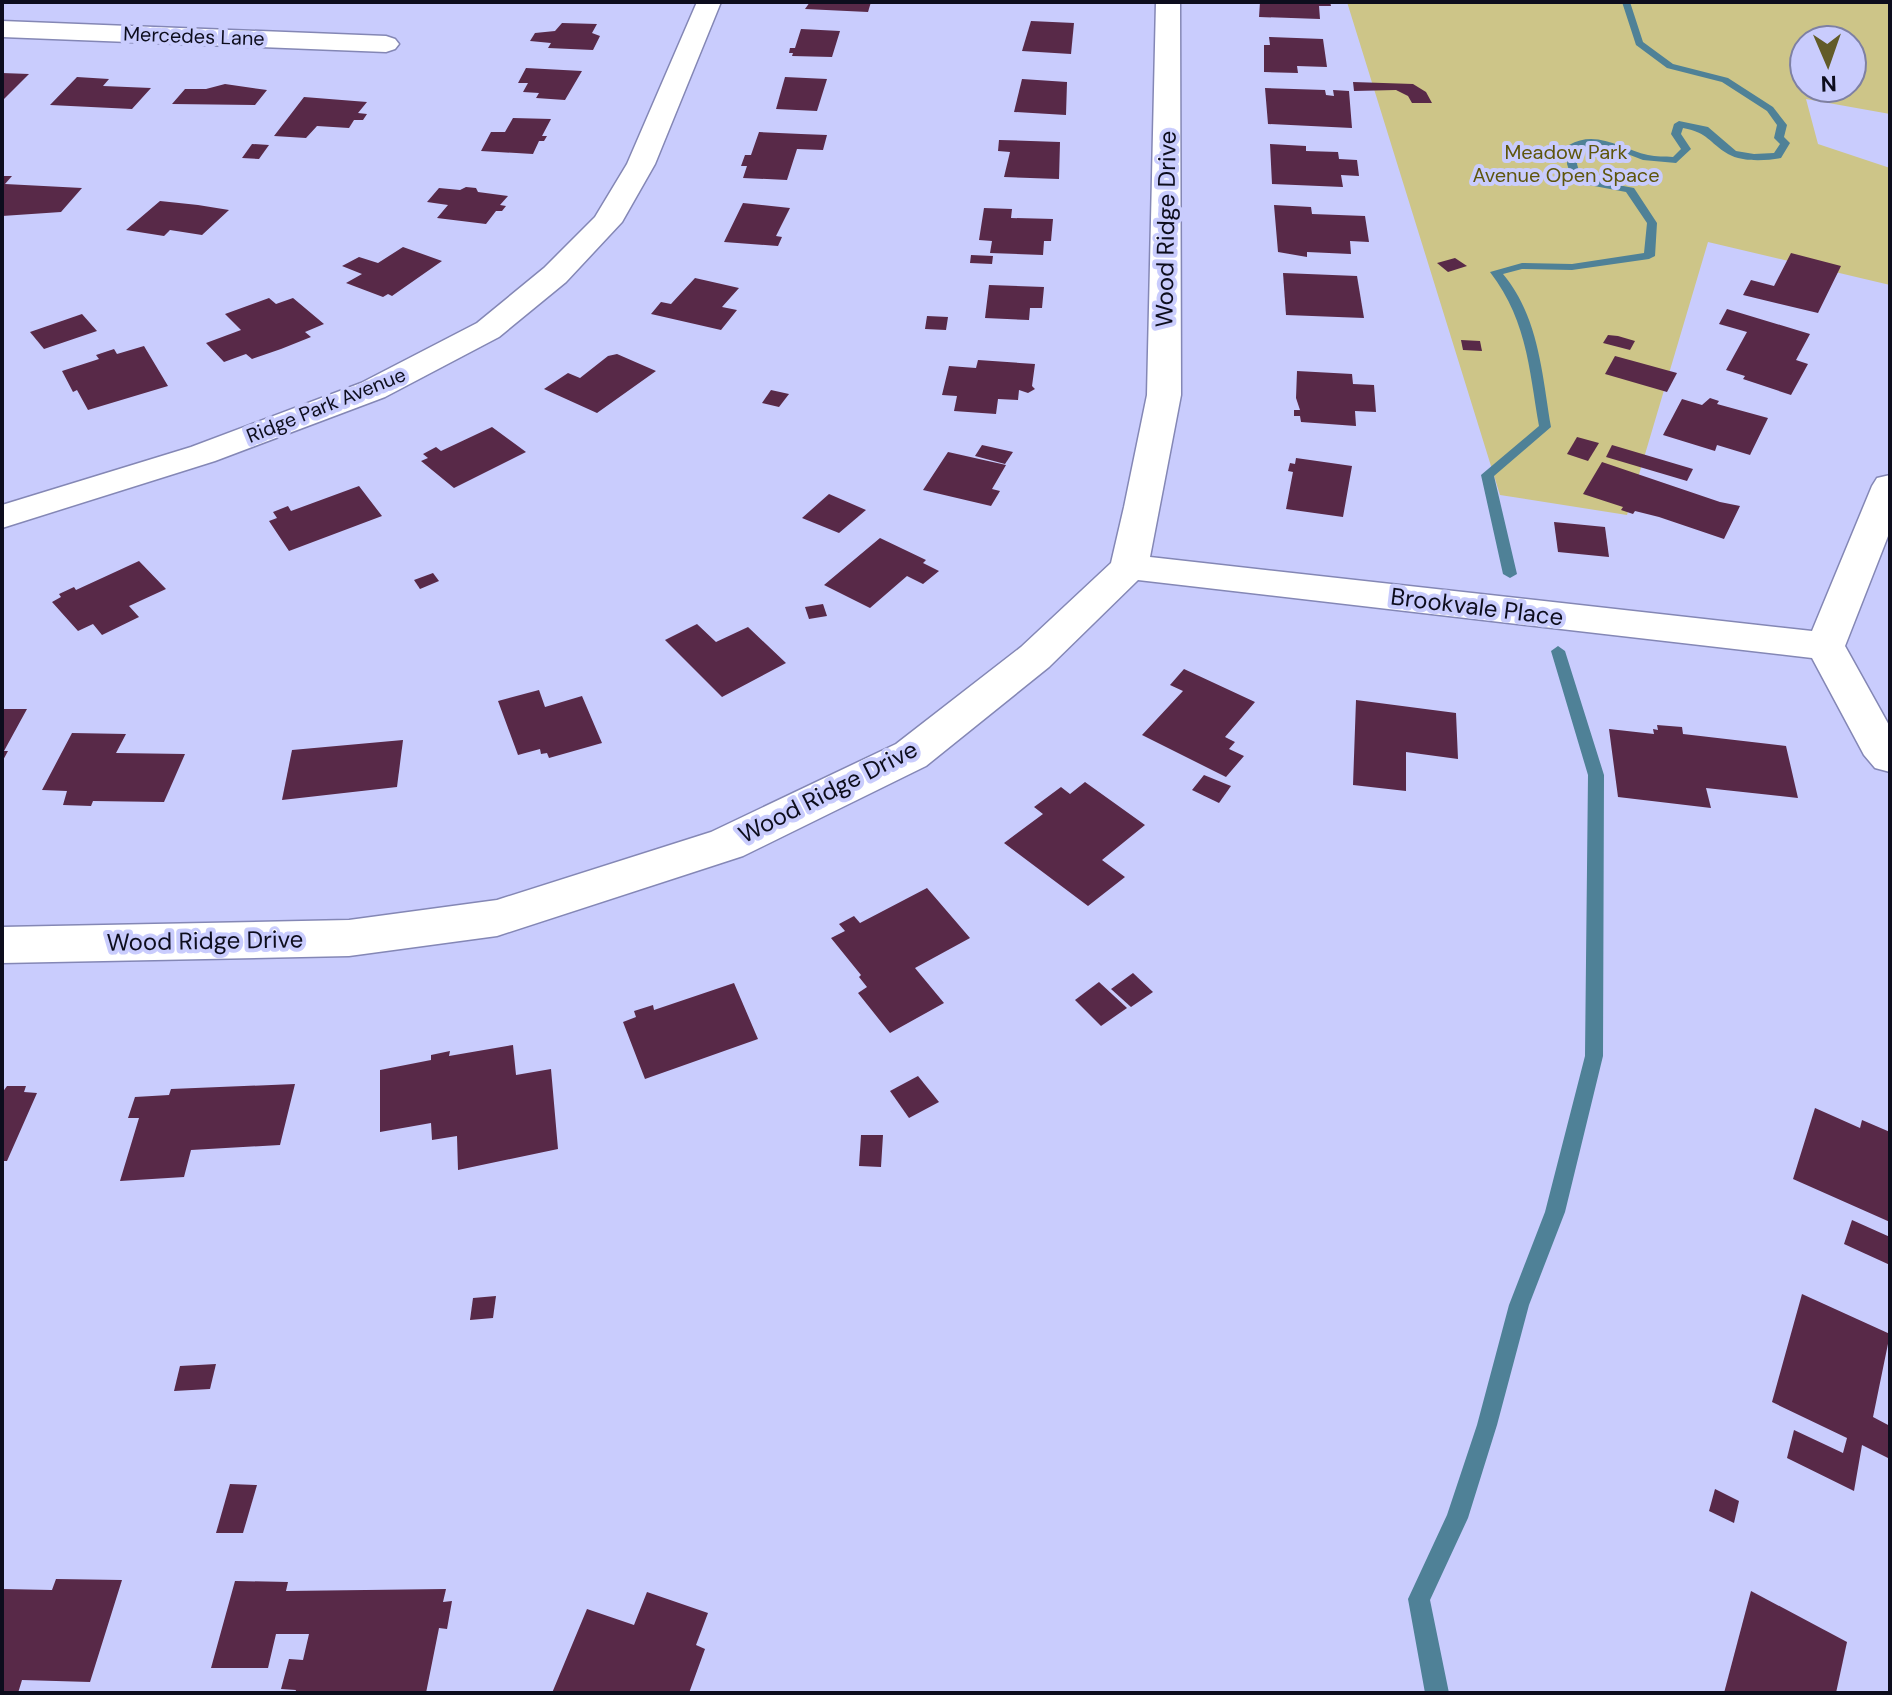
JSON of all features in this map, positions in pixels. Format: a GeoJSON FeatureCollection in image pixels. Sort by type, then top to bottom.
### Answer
{"type":"FeatureCollection","features":[{"type":"Feature","properties":{"kind":"street","name":"Ridge Park Avenue"},"geometry":{"type":"LineString","coordinates":[[2,517],[203,454],[373,390],[488,330],[555,275],[607,222],[641,164],[709,2]]}},
{"type":"Feature","properties":{"kind":"street","name":"Wood Ridge Drive"},"geometry":{"type":"LineString","coordinates":[[2,945],[349,938],[497,918],[727,844],[911,755],[1035,657],[1129,567],[1164,395],[1168,2]]}},
{"type":"Feature","properties":{"kind":"street","name":"Mercedes Lane"},"geometry":{"type":"LineString","coordinates":[[2,29],[386,44]]}},
{"type":"Feature","properties":{"kind":"street"},"geometry":{"type":"LineString","coordinates":[[1890,486],[1825,646],[1879,744],[1890,757]]}},
{"type":"Feature","properties":{"kind":"street","name":"Brookvale Place"},"geometry":{"type":"LineString","coordinates":[[1129,567],[1825,646]]}},
{"type":"Feature","properties":{"kind":"green space","name":"Meadow Park Avenue Open Space"},"geometry":{"type":"Polygon","coordinates":[[[1347,2],[1890,2],[1890,114],[1834,104],[1868,104],[1868,24],[1788,24],[1788,104],[1807,104],[1818,144],[1890,168],[1890,285],[1708,242],[1627,515],[1500,495],[1347,2]]]}},
{"type":"Feature","properties":{"kind":"building"},"geometry":{"type":"Polygon","coordinates":[[[810,2],[871,2],[868,12],[805,9],[810,2]]]}},
{"type":"Feature","properties":{"kind":"building"},"geometry":{"type":"Polygon","coordinates":[[[1260,2],[1330,2],[1331,6],[1319,6],[1320,19],[1259,17],[1260,2]]]}},
{"type":"Feature","properties":{"kind":"building"},"geometry":{"type":"Polygon","coordinates":[[[1031,21],[1074,23],[1071,54],[1022,51],[1031,21]]]}},
{"type":"Feature","properties":{"kind":"building"},"geometry":{"type":"Polygon","coordinates":[[[562,23],[597,24],[592,33],[600,36],[593,50],[548,48],[551,43],[530,41],[535,33],[555,31],[562,23]]]}},
{"type":"Feature","properties":{"kind":"building"},"geometry":{"type":"Polygon","coordinates":[[[801,29],[840,31],[832,57],[792,56],[790,48],[795,48],[801,29]]]}},
{"type":"Feature","properties":{"kind":"building"},"geometry":{"type":"Polygon","coordinates":[[[1269,37],[1323,39],[1327,67],[1297,66],[1298,73],[1264,72],[1264,45],[1270,45],[1269,37]]]}},
{"type":"Feature","properties":{"kind":"building"},"geometry":{"type":"Polygon","coordinates":[[[526,68],[582,71],[565,100],[536,98],[539,93],[523,92],[528,83],[518,83],[526,68]]]}},
{"type":"Feature","properties":{"kind":"building"},"geometry":{"type":"Polygon","coordinates":[[[2,73],[29,74],[2,101],[2,73]]]}},
{"type":"Feature","properties":{"kind":"building"},"geometry":{"type":"Polygon","coordinates":[[[77,77],[109,79],[103,86],[151,88],[132,109],[50,105],[77,77]]]}},
{"type":"Feature","properties":{"kind":"building"},"geometry":{"type":"Polygon","coordinates":[[[785,77],[827,79],[817,111],[776,109],[785,77]]]}},
{"type":"Feature","properties":{"kind":"building"},"geometry":{"type":"Polygon","coordinates":[[[1022,79],[1067,82],[1066,115],[1014,112],[1022,79]]]}},
{"type":"Feature","properties":{"kind":"building"},"geometry":{"type":"Polygon","coordinates":[[[1353,82],[1413,84],[1426,92],[1432,103],[1412,103],[1408,96],[1396,90],[1354,91],[1353,82]]]}},
{"type":"Feature","properties":{"kind":"building"},"geometry":{"type":"Polygon","coordinates":[[[225,84],[267,90],[255,105],[172,104],[185,89],[206,89],[225,84]]]}},
{"type":"Feature","properties":{"kind":"building"},"geometry":{"type":"Polygon","coordinates":[[[1265,88],[1325,90],[1326,95],[1334,96],[1333,90],[1349,91],[1352,128],[1268,124],[1265,88]]]}},
{"type":"Feature","properties":{"kind":"building"},"geometry":{"type":"Polygon","coordinates":[[[304,97],[367,102],[358,113],[367,114],[363,120],[354,120],[349,128],[317,126],[306,138],[274,136],[304,97]]]}},
{"type":"Feature","properties":{"kind":"building"},"geometry":{"type":"Polygon","coordinates":[[[513,118],[551,119],[542,136],[547,136],[544,141],[539,141],[533,154],[481,151],[491,132],[505,132],[513,118]]]}},
{"type":"Feature","properties":{"kind":"building"},"geometry":{"type":"Polygon","coordinates":[[[759,132],[827,135],[823,150],[797,149],[787,180],[743,178],[747,166],[741,166],[745,155],[751,155],[759,132]]]}},
{"type":"Feature","properties":{"kind":"building"},"geometry":{"type":"Polygon","coordinates":[[[999,140],[1060,142],[1059,179],[1004,177],[1010,152],[998,151],[999,140]]]}},
{"type":"Feature","properties":{"kind":"building"},"geometry":{"type":"Polygon","coordinates":[[[252,144],[269,145],[259,159],[242,158],[252,144]]]}},
{"type":"Feature","properties":{"kind":"building"},"geometry":{"type":"Polygon","coordinates":[[[1270,144],[1306,146],[1306,151],[1338,152],[1339,159],[1357,160],[1359,176],[1341,175],[1343,187],[1272,184],[1270,144]]]}},
{"type":"Feature","properties":{"kind":"building"},"geometry":{"type":"Polygon","coordinates":[[[2,176],[12,176],[5,184],[82,188],[61,212],[2,216],[2,176]]]}},
{"type":"Feature","properties":{"kind":"building"},"geometry":{"type":"Polygon","coordinates":[[[466,187],[508,196],[500,205],[506,206],[502,211],[496,211],[486,224],[437,218],[448,205],[427,202],[439,188],[460,190],[466,187]]]}},
{"type":"Feature","properties":{"kind":"building"},"geometry":{"type":"Polygon","coordinates":[[[160,201],[229,210],[202,235],[170,230],[164,236],[126,230],[160,201]]]}},
{"type":"Feature","properties":{"kind":"building"},"geometry":{"type":"Polygon","coordinates":[[[743,203],[790,208],[776,236],[782,237],[778,246],[724,242],[743,203]]]}},
{"type":"Feature","properties":{"kind":"building"},"geometry":{"type":"Polygon","coordinates":[[[1274,205],[1311,207],[1312,214],[1365,216],[1369,242],[1350,241],[1351,254],[1307,252],[1307,257],[1278,252],[1274,205]]]}},
{"type":"Feature","properties":{"kind":"building"},"geometry":{"type":"Polygon","coordinates":[[[984,208],[1012,209],[1011,218],[1053,219],[1051,241],[1044,241],[1043,255],[990,253],[992,241],[979,240],[984,208]]]}},
{"type":"Feature","properties":{"kind":"building"},"geometry":{"type":"Polygon","coordinates":[[[403,247],[442,261],[392,296],[388,294],[383,297],[346,283],[362,274],[342,266],[359,257],[378,263],[403,247]]]}},
{"type":"Feature","properties":{"kind":"building"},"geometry":{"type":"Polygon","coordinates":[[[1791,253],[1841,266],[1818,313],[1743,295],[1751,280],[1774,286],[1791,253]]]}},
{"type":"Feature","properties":{"kind":"building"},"geometry":{"type":"Polygon","coordinates":[[[971,255],[993,256],[992,264],[970,263],[971,255]]]}},
{"type":"Feature","properties":{"kind":"building"},"geometry":{"type":"Polygon","coordinates":[[[1455,258],[1467,266],[1448,272],[1437,263],[1455,258]]]}},
{"type":"Feature","properties":{"kind":"building"},"geometry":{"type":"Polygon","coordinates":[[[1283,273],[1357,276],[1364,318],[1286,315],[1283,273]]]}},
{"type":"Feature","properties":{"kind":"building"},"geometry":{"type":"Polygon","coordinates":[[[695,278],[739,288],[722,307],[737,310],[721,330],[651,314],[661,302],[671,304],[695,278]]]}},
{"type":"Feature","properties":{"kind":"building"},"geometry":{"type":"Polygon","coordinates":[[[989,285],[1044,287],[1042,308],[1030,308],[1029,320],[985,318],[989,285]]]}},
{"type":"Feature","properties":{"kind":"building"},"geometry":{"type":"Polygon","coordinates":[[[269,298],[276,304],[293,298],[324,324],[305,332],[311,337],[281,349],[252,359],[246,354],[224,362],[206,343],[241,330],[225,314],[269,298]]]}},
{"type":"Feature","properties":{"kind":"building"},"geometry":{"type":"Polygon","coordinates":[[[1727,309],[1810,334],[1796,360],[1808,364],[1791,395],[1726,370],[1747,332],[1719,324],[1727,309]]]}},
{"type":"Feature","properties":{"kind":"building"},"geometry":{"type":"Polygon","coordinates":[[[82,314],[97,331],[44,349],[30,332],[82,314]]]}},
{"type":"Feature","properties":{"kind":"building"},"geometry":{"type":"Polygon","coordinates":[[[927,316],[948,317],[946,330],[925,329],[927,316]]]}},
{"type":"Feature","properties":{"kind":"building"},"geometry":{"type":"Polygon","coordinates":[[[1608,335],[1635,341],[1630,350],[1603,343],[1608,335]]]}},
{"type":"Feature","properties":{"kind":"building"},"geometry":{"type":"Polygon","coordinates":[[[1461,340],[1480,341],[1482,351],[1463,350],[1461,340]]]}},
{"type":"Feature","properties":{"kind":"building"},"geometry":{"type":"Polygon","coordinates":[[[144,346],[168,386],[88,410],[77,390],[73,392],[62,371],[99,359],[96,355],[114,349],[117,354],[144,346]]]}},
{"type":"Feature","properties":{"kind":"building"},"geometry":{"type":"Polygon","coordinates":[[[617,354],[656,371],[597,413],[544,389],[568,373],[580,378],[608,356],[617,354]]]}},
{"type":"Feature","properties":{"kind":"building"},"geometry":{"type":"Polygon","coordinates":[[[1615,356],[1677,373],[1667,392],[1605,374],[1615,356]]]}},
{"type":"Feature","properties":{"kind":"building"},"geometry":{"type":"Polygon","coordinates":[[[978,360],[1035,364],[1032,386],[1035,389],[1028,393],[1019,390],[1018,400],[998,399],[996,414],[954,411],[957,396],[942,395],[949,366],[976,368],[978,360]]]}},
{"type":"Feature","properties":{"kind":"building"},"geometry":{"type":"Polygon","coordinates":[[[1297,371],[1352,374],[1353,384],[1374,385],[1376,412],[1355,411],[1356,426],[1301,422],[1300,416],[1294,416],[1294,410],[1300,410],[1296,398],[1297,371]]]}},
{"type":"Feature","properties":{"kind":"building"},"geometry":{"type":"Polygon","coordinates":[[[771,390],[789,394],[779,407],[762,403],[771,390]]]}},
{"type":"Feature","properties":{"kind":"building"},"geometry":{"type":"Polygon","coordinates":[[[1710,398],[1719,401],[1717,404],[1768,418],[1750,455],[1717,445],[1715,451],[1663,435],[1682,399],[1702,405],[1710,398]]]}},
{"type":"Feature","properties":{"kind":"building"},"geometry":{"type":"Polygon","coordinates":[[[492,427],[526,452],[454,488],[421,461],[428,458],[423,454],[436,447],[441,451],[492,427]]]}},
{"type":"Feature","properties":{"kind":"building"},"geometry":{"type":"Polygon","coordinates":[[[1577,437],[1599,443],[1588,461],[1567,454],[1577,437]]]}},
{"type":"Feature","properties":{"kind":"building"},"geometry":{"type":"Polygon","coordinates":[[[982,445],[1013,452],[1005,464],[975,456],[982,445]]]}},
{"type":"Feature","properties":{"kind":"building"},"geometry":{"type":"Polygon","coordinates":[[[1612,445],[1693,469],[1687,481],[1606,457],[1612,445]]]}},
{"type":"Feature","properties":{"kind":"building"},"geometry":{"type":"Polygon","coordinates":[[[948,452],[1006,465],[992,489],[1000,491],[991,506],[923,490],[948,452]]]}},
{"type":"Feature","properties":{"kind":"building"},"geometry":{"type":"Polygon","coordinates":[[[1296,458],[1352,466],[1343,517],[1286,509],[1293,472],[1288,471],[1290,463],[1295,464],[1296,458]]]}},
{"type":"Feature","properties":{"kind":"building"},"geometry":{"type":"Polygon","coordinates":[[[1602,462],[1740,506],[1724,539],[1659,517],[1635,511],[1633,514],[1621,510],[1623,507],[1583,494],[1602,462]]]}},
{"type":"Feature","properties":{"kind":"building"},"geometry":{"type":"Polygon","coordinates":[[[359,486],[382,516],[289,551],[269,521],[277,518],[273,512],[288,506],[291,511],[359,486]]]}},
{"type":"Feature","properties":{"kind":"building"},"geometry":{"type":"Polygon","coordinates":[[[829,494],[866,510],[839,533],[802,518],[829,494]]]}},
{"type":"Feature","properties":{"kind":"building"},"geometry":{"type":"Polygon","coordinates":[[[1554,522],[1605,527],[1609,557],[1558,552],[1554,522]]]}},
{"type":"Feature","properties":{"kind":"building"},"geometry":{"type":"Polygon","coordinates":[[[880,538],[926,560],[923,563],[939,571],[923,584],[907,576],[870,608],[824,585],[880,538]]]}},
{"type":"Feature","properties":{"kind":"building"},"geometry":{"type":"Polygon","coordinates":[[[139,561],[166,589],[129,606],[139,617],[102,635],[93,624],[78,631],[52,602],[61,597],[59,594],[74,587],[76,590],[139,561]]]}},
{"type":"Feature","properties":{"kind":"building"},"geometry":{"type":"Polygon","coordinates":[[[433,573],[439,581],[420,589],[414,580],[433,573]]]}},
{"type":"Feature","properties":{"kind":"building"},"geometry":{"type":"Polygon","coordinates":[[[823,604],[827,616],[809,619],[805,607],[823,604]]]}},
{"type":"Feature","properties":{"kind":"building"},"geometry":{"type":"Polygon","coordinates":[[[697,624],[716,642],[748,627],[786,663],[722,697],[665,640],[697,624]]]}},
{"type":"Feature","properties":{"kind":"building"},"geometry":{"type":"Polygon","coordinates":[[[1184,669],[1255,702],[1225,737],[1235,742],[1229,749],[1244,756],[1226,777],[1142,735],[1183,691],[1170,685],[1184,669]]]}},
{"type":"Feature","properties":{"kind":"building"},"geometry":{"type":"Polygon","coordinates":[[[539,690],[545,707],[582,696],[602,743],[549,758],[547,753],[541,754],[540,749],[518,755],[498,701],[539,690]]]}},
{"type":"Feature","properties":{"kind":"building"},"geometry":{"type":"Polygon","coordinates":[[[1356,700],[1456,713],[1458,759],[1406,752],[1406,791],[1353,785],[1356,700]]]}},
{"type":"Feature","properties":{"kind":"building"},"geometry":{"type":"Polygon","coordinates":[[[2,709],[27,709],[4,751],[8,751],[2,762],[2,709]]]}},
{"type":"Feature","properties":{"kind":"building"},"geometry":{"type":"Polygon","coordinates":[[[1657,725],[1682,727],[1683,734],[1786,746],[1798,798],[1706,788],[1711,808],[1618,797],[1609,729],[1654,734],[1653,729],[1658,730],[1657,725]]]}},
{"type":"Feature","properties":{"kind":"building"},"geometry":{"type":"Polygon","coordinates":[[[72,733],[126,734],[116,753],[185,754],[164,802],[93,801],[91,806],[63,805],[67,791],[42,790],[72,733]]]}},
{"type":"Feature","properties":{"kind":"building"},"geometry":{"type":"Polygon","coordinates":[[[403,740],[397,787],[282,800],[292,750],[403,740]]]}},
{"type":"Feature","properties":{"kind":"building"},"geometry":{"type":"Polygon","coordinates":[[[1204,775],[1231,786],[1219,803],[1192,790],[1204,775]]]}},
{"type":"Feature","properties":{"kind":"building"},"geometry":{"type":"Polygon","coordinates":[[[1085,782],[1145,825],[1102,860],[1125,877],[1088,906],[1004,843],[1043,814],[1034,807],[1061,787],[1070,794],[1085,782]]]}},
{"type":"Feature","properties":{"kind":"building"},"geometry":{"type":"Polygon","coordinates":[[[927,888],[970,938],[915,968],[944,1003],[890,1033],[858,993],[867,987],[831,938],[845,931],[839,924],[854,916],[860,923],[927,888]]]}},
{"type":"Feature","properties":{"kind":"building"},"geometry":{"type":"Polygon","coordinates":[[[1133,973],[1153,992],[1131,1007],[1111,989],[1133,973]]]}},
{"type":"Feature","properties":{"kind":"building"},"geometry":{"type":"Polygon","coordinates":[[[1099,982],[1127,1008],[1101,1026],[1075,1000],[1099,982]]]}},
{"type":"Feature","properties":{"kind":"building"},"geometry":{"type":"Polygon","coordinates":[[[734,983],[758,1039],[645,1079],[623,1022],[636,1017],[634,1011],[653,1005],[654,1010],[734,983]]]}},
{"type":"Feature","properties":{"kind":"building"},"geometry":{"type":"Polygon","coordinates":[[[513,1045],[516,1075],[551,1069],[558,1149],[458,1170],[457,1136],[432,1140],[431,1123],[380,1132],[380,1070],[431,1060],[431,1055],[450,1051],[449,1056],[513,1045]]]}},
{"type":"Feature","properties":{"kind":"building"},"geometry":{"type":"Polygon","coordinates":[[[918,1076],[939,1102],[909,1118],[890,1091],[918,1076]]]}},
{"type":"Feature","properties":{"kind":"building"},"geometry":{"type":"Polygon","coordinates":[[[295,1084],[280,1145],[191,1150],[184,1177],[120,1181],[139,1118],[128,1118],[135,1097],[169,1095],[171,1089],[295,1084]]]}},
{"type":"Feature","properties":{"kind":"building"},"geometry":{"type":"Polygon","coordinates":[[[7,1086],[26,1086],[24,1092],[37,1093],[7,1161],[2,1161],[2,1093],[7,1086]]]}},
{"type":"Feature","properties":{"kind":"building"},"geometry":{"type":"Polygon","coordinates":[[[1815,1108],[1860,1128],[1862,1120],[1890,1132],[1890,1222],[1793,1179],[1815,1108]]]}},
{"type":"Feature","properties":{"kind":"building"},"geometry":{"type":"Polygon","coordinates":[[[861,1135],[883,1135],[881,1167],[859,1166],[861,1135]]]}},
{"type":"Feature","properties":{"kind":"building"},"geometry":{"type":"Polygon","coordinates":[[[1852,1220],[1890,1237],[1890,1265],[1844,1244],[1852,1220]]]}},
{"type":"Feature","properties":{"kind":"building"},"geometry":{"type":"Polygon","coordinates":[[[1802,1294],[1890,1334],[1873,1417],[1890,1426],[1890,1459],[1862,1445],[1854,1491],[1787,1458],[1794,1430],[1843,1453],[1847,1438],[1772,1402],[1802,1294]]]}},
{"type":"Feature","properties":{"kind":"building"},"geometry":{"type":"Polygon","coordinates":[[[496,1296],[493,1318],[470,1320],[473,1298],[496,1296]]]}},
{"type":"Feature","properties":{"kind":"building"},"geometry":{"type":"Polygon","coordinates":[[[216,1364],[210,1389],[174,1391],[180,1366],[216,1364]]]}},
{"type":"Feature","properties":{"kind":"building"},"geometry":{"type":"Polygon","coordinates":[[[230,1484],[257,1485],[243,1533],[216,1533],[230,1484]]]}},
{"type":"Feature","properties":{"kind":"building"},"geometry":{"type":"Polygon","coordinates":[[[1715,1489],[1739,1501],[1734,1523],[1709,1511],[1715,1489]]]}},
{"type":"Feature","properties":{"kind":"building"},"geometry":{"type":"Polygon","coordinates":[[[56,1579],[122,1580],[90,1682],[22,1680],[18,1693],[2,1693],[2,1589],[52,1590],[56,1579]]]}},
{"type":"Feature","properties":{"kind":"building"},"geometry":{"type":"Polygon","coordinates":[[[235,1581],[288,1582],[286,1591],[446,1589],[443,1602],[452,1601],[447,1629],[439,1628],[426,1693],[295,1693],[296,1690],[281,1689],[289,1659],[303,1660],[309,1634],[276,1634],[268,1668],[211,1668],[235,1581]]]}},
{"type":"Feature","properties":{"kind":"building"},"geometry":{"type":"Polygon","coordinates":[[[1751,1591],[1847,1642],[1836,1693],[1724,1693],[1751,1591]]]}},
{"type":"Feature","properties":{"kind":"building"},"geometry":{"type":"Polygon","coordinates":[[[647,1592],[708,1613],[696,1645],[705,1649],[689,1693],[552,1693],[587,1609],[634,1625],[647,1592]]]}},
{"type":"Feature","properties":{"kind":"waterway"},"geometry":{"type":"LineString","coordinates":[[1510,574],[1487,475],[1545,427],[1526,324],[1509,287],[1496,272],[1522,266],[1572,267],[1649,256],[1652,223],[1630,190],[1577,180],[1572,164],[1574,145],[1605,142],[1647,158],[1676,160],[1686,149],[1676,134],[1679,124],[1704,129],[1733,153],[1754,157],[1777,156],[1785,143],[1779,138],[1782,125],[1770,109],[1725,80],[1670,66],[1639,43],[1626,2]]}},
{"type":"Feature","properties":{"kind":"waterway"},"geometry":{"type":"LineString","coordinates":[[1437,1693],[1419,1599],[1457,1518],[1487,1425],[1519,1305],[1555,1212],[1594,1056],[1596,775],[1558,651]]}}]}
